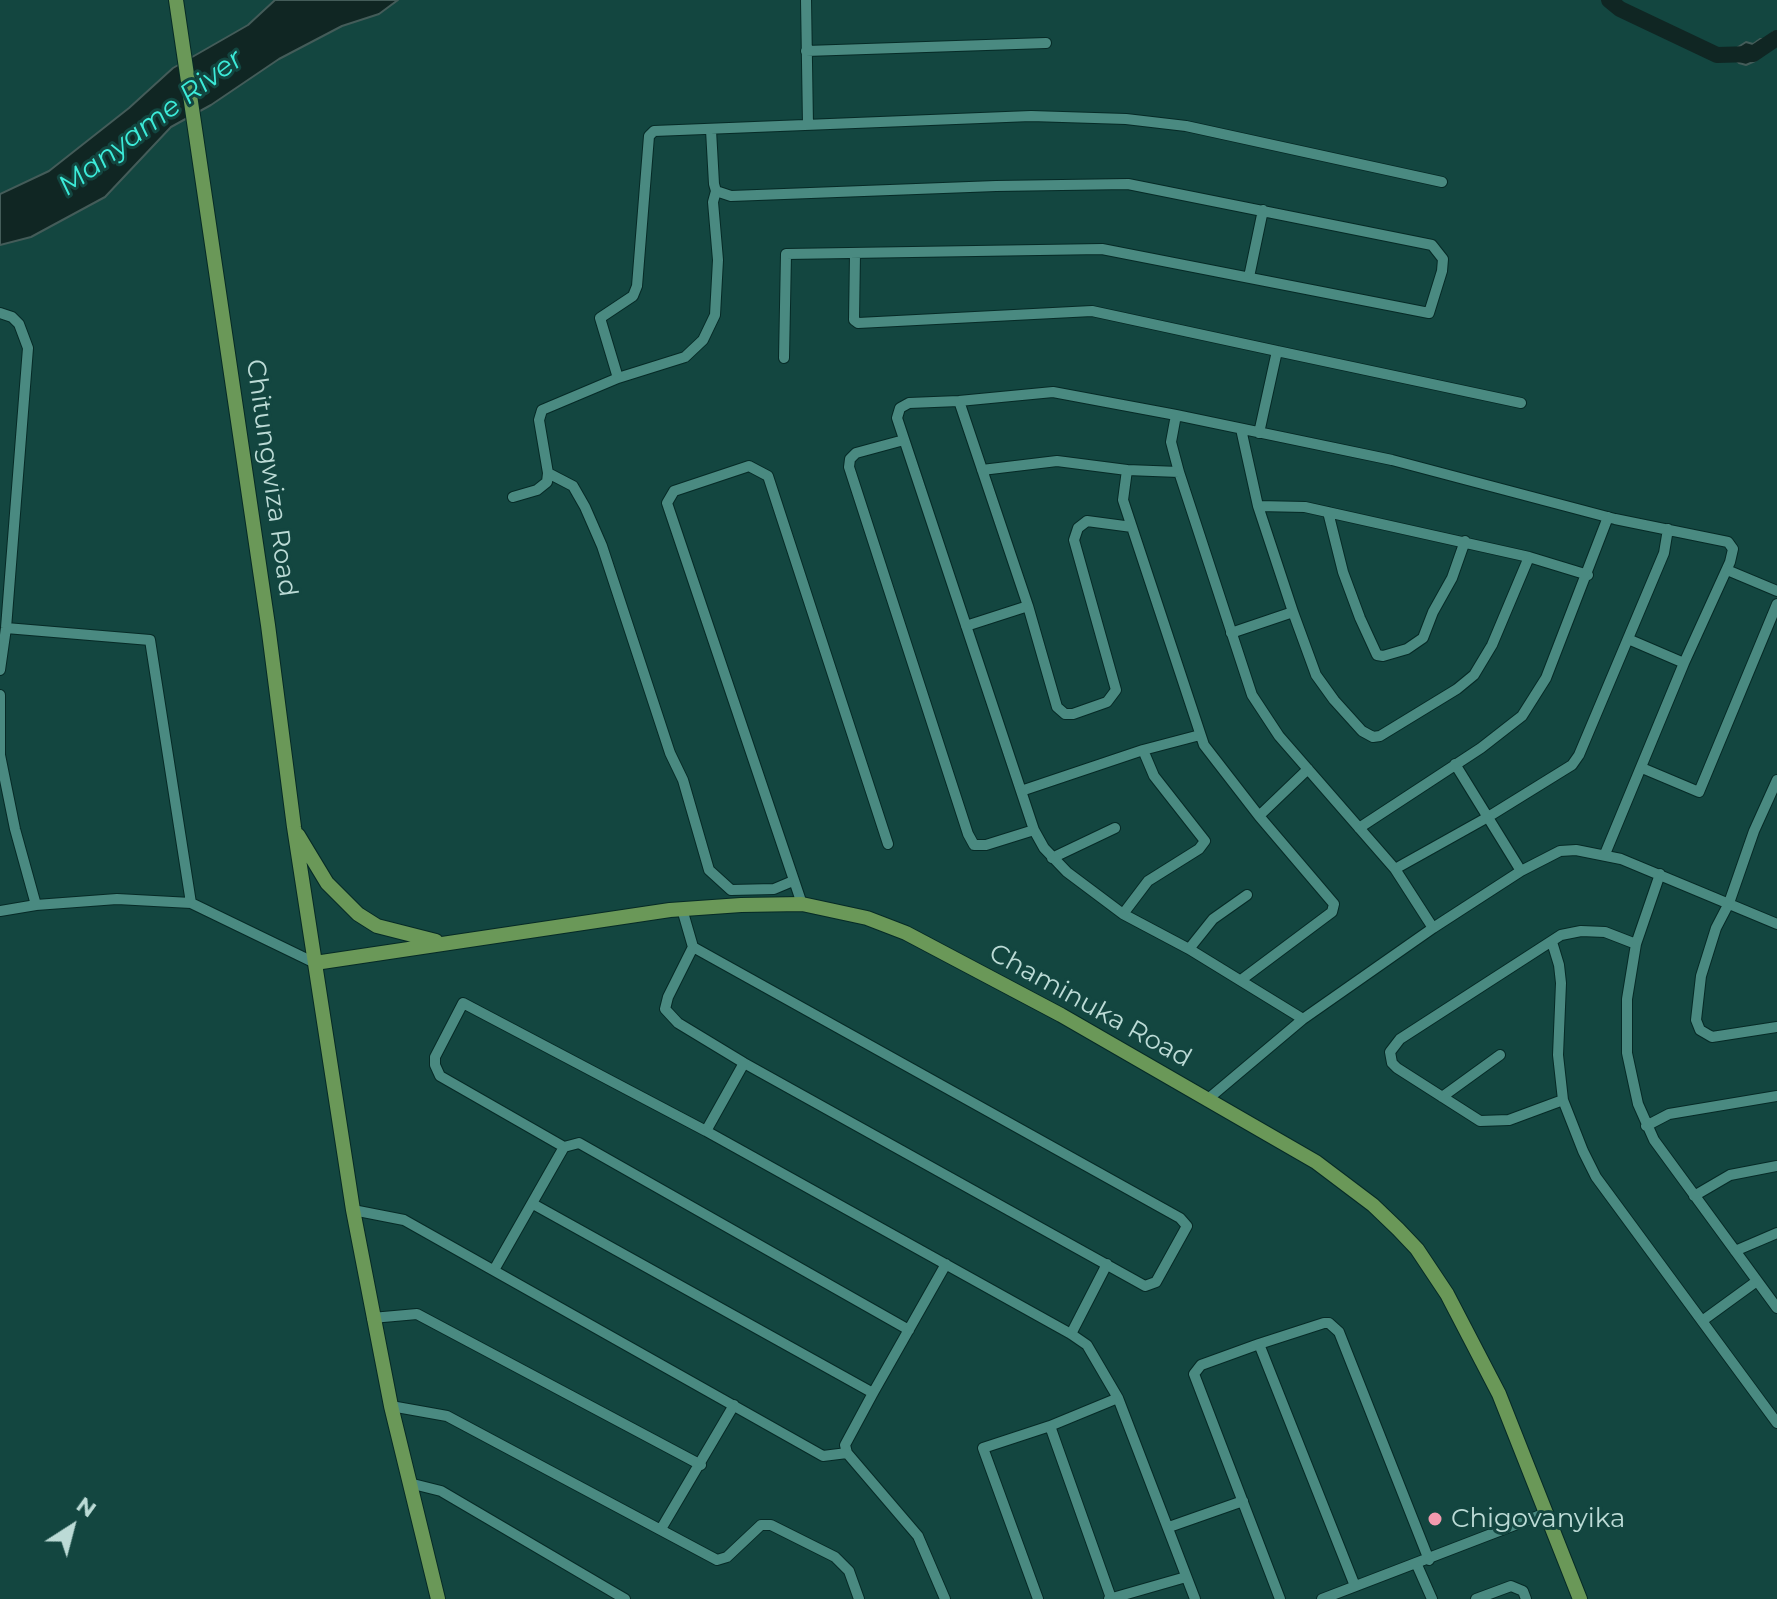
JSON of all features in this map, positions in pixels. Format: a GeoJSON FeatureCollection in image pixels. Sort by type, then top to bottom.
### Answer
{"type":"FeatureCollection","features":[{"type":"Feature","properties":{"kind":"main road","name":"Chitungwiza Road"},"geometry":{"type":"LineString","coordinates":[[176,0],[268,625],[294,827],[353,1210],[391,1406],[438,1599]]}},
{"type":"Feature","properties":{"kind":"main road"},"geometry":{"type":"LineString","coordinates":[[294,827],[327,883],[358,914],[377,926],[444,943]]}},
{"type":"Feature","properties":{"kind":"main road","name":"Chaminuka Road"},"geometry":{"type":"LineString","coordinates":[[315,963],[682,909],[741,905],[802,904],[867,918],[906,933],[1061,1015],[1208,1099],[1316,1162],[1373,1205],[1417,1249],[1447,1294],[1499,1394],[1580,1599]]}},
{"type":"Feature","properties":{"kind":"street"},"geometry":{"type":"LineString","coordinates":[[806,0],[808,125]]}},
{"type":"Feature","properties":{"kind":"street"},"geometry":{"type":"LineString","coordinates":[[806,51],[1046,43]]}},
{"type":"Feature","properties":{"kind":"street"},"geometry":{"type":"LineString","coordinates":[[618,378],[600,318],[633,296],[637,286],[649,136],[661,129],[711,130],[1031,116],[1126,119],[1186,126],[1442,182]]}},
{"type":"Feature","properties":{"kind":"street"},"geometry":{"type":"LineString","coordinates":[[513,497],[537,490],[547,482],[539,420],[542,410],[618,378],[685,357],[703,340],[715,315],[718,260],[711,130]]}},
{"type":"Feature","properties":{"kind":"street"},"geometry":{"type":"LineString","coordinates":[[716,191],[731,196],[746,196],[1128,184],[1432,245],[1443,259],[1429,313],[1102,249],[786,254],[784,358]]}},
{"type":"Feature","properties":{"kind":"street"},"geometry":{"type":"LineString","coordinates":[[1249,277],[1263,210]]}},
{"type":"Feature","properties":{"kind":"street"},"geometry":{"type":"LineString","coordinates":[[855,254],[854,320],[864,324],[1092,311],[1521,403]]}},
{"type":"Feature","properties":{"kind":"street"},"geometry":{"type":"LineString","coordinates":[[0,313],[12,317],[19,324],[28,348],[0,670]]}},
{"type":"Feature","properties":{"kind":"street"},"geometry":{"type":"LineString","coordinates":[[1259,433],[1277,351]]}},
{"type":"Feature","properties":{"kind":"street"},"geometry":{"type":"LineString","coordinates":[[1303,1019],[1189,949],[1123,914],[1052,858],[1034,830],[897,418],[900,408],[909,403],[1053,392],[1392,460],[1608,517],[1728,542],[1733,554],[1727,570],[1684,663],[1605,854]]}},
{"type":"Feature","properties":{"kind":"street"},"geometry":{"type":"LineString","coordinates":[[959,401],[1060,711],[1069,715],[1107,702],[1114,696],[1114,680],[1074,540],[1078,528],[1087,521],[1132,527]]}},
{"type":"Feature","properties":{"kind":"street"},"geometry":{"type":"LineString","coordinates":[[1176,415],[1171,442],[1179,472],[1252,695],[1264,716],[1395,869],[1433,928]]}},
{"type":"Feature","properties":{"kind":"street"},"geometry":{"type":"LineString","coordinates":[[1241,429],[1258,506],[1316,675],[1362,731],[1373,737],[1380,736],[1457,689],[1474,675],[1488,655],[1529,557]]}},
{"type":"Feature","properties":{"kind":"street"},"geometry":{"type":"LineString","coordinates":[[904,440],[856,453],[850,459],[849,467],[968,834],[974,845],[986,845],[1034,830]]}},
{"type":"Feature","properties":{"kind":"street"},"geometry":{"type":"LineString","coordinates":[[982,470],[1057,461],[1127,470],[1179,472]]}},
{"type":"Feature","properties":{"kind":"street"},"geometry":{"type":"LineString","coordinates":[[802,904],[667,503],[674,491],[749,466],[768,476],[888,844]]}},
{"type":"Feature","properties":{"kind":"street"},"geometry":{"type":"LineString","coordinates":[[1127,470],[1123,500],[1200,735],[1211,757],[1334,907],[1332,912],[1241,980]]}},
{"type":"Feature","properties":{"kind":"street"},"geometry":{"type":"LineString","coordinates":[[548,473],[573,486],[602,546],[670,753],[683,780],[709,870],[731,890],[774,889],[793,881]]}},
{"type":"Feature","properties":{"kind":"street"},"geometry":{"type":"LineString","coordinates":[[1258,506],[1291,505],[1328,512],[1465,541],[1588,575]]}},
{"type":"Feature","properties":{"kind":"street"},"geometry":{"type":"LineString","coordinates":[[1328,512],[1343,572],[1377,655],[1407,649],[1423,638],[1452,578],[1465,541]]}},
{"type":"Feature","properties":{"kind":"street"},"geometry":{"type":"LineString","coordinates":[[1359,828],[1508,729],[1529,708],[1546,678],[1608,517]]}},
{"type":"Feature","properties":{"kind":"street"},"geometry":{"type":"LineString","coordinates":[[1395,869],[1572,765],[1579,755],[1664,553],[1668,529]]}},
{"type":"Feature","properties":{"kind":"street"},"geometry":{"type":"LineString","coordinates":[[1727,570],[1777,591]]}},
{"type":"Feature","properties":{"kind":"street"},"geometry":{"type":"LineString","coordinates":[[1642,768],[1699,792],[1777,604]]}},
{"type":"Feature","properties":{"kind":"street"},"geometry":{"type":"LineString","coordinates":[[966,626],[1028,606]]}},
{"type":"Feature","properties":{"kind":"street"},"geometry":{"type":"LineString","coordinates":[[1231,633],[1293,612]]}},
{"type":"Feature","properties":{"kind":"street"},"geometry":{"type":"LineString","coordinates":[[6,628],[150,640],[191,903]]}},
{"type":"Feature","properties":{"kind":"street"},"geometry":{"type":"LineString","coordinates":[[1628,639],[1684,663]]}},
{"type":"Feature","properties":{"kind":"street"},"geometry":{"type":"LineString","coordinates":[[0,695],[0,755],[15,829],[36,905]]}},
{"type":"Feature","properties":{"kind":"street"},"geometry":{"type":"LineString","coordinates":[[1021,791],[1143,750],[1200,735]]}},
{"type":"Feature","properties":{"kind":"street"},"geometry":{"type":"LineString","coordinates":[[1123,914],[1148,881],[1199,849],[1205,841],[1154,776],[1143,750]]}},
{"type":"Feature","properties":{"kind":"street"},"geometry":{"type":"LineString","coordinates":[[1455,764],[1521,871]]}},
{"type":"Feature","properties":{"kind":"street"},"geometry":{"type":"LineString","coordinates":[[1259,816],[1308,769]]}},
{"type":"Feature","properties":{"kind":"street"},"geometry":{"type":"LineString","coordinates":[[1777,780],[1754,831],[1729,903],[1716,928],[1701,976],[1696,1008],[1696,1024],[1712,1037],[1777,1027]]}},
{"type":"Feature","properties":{"kind":"street"},"geometry":{"type":"LineString","coordinates":[[1052,858],[1115,828]]}},
{"type":"Feature","properties":{"kind":"street"},"geometry":{"type":"LineString","coordinates":[[1208,1099],[1303,1019],[1433,928],[1521,871],[1560,851],[1605,854],[1777,924]]}},
{"type":"Feature","properties":{"kind":"street"},"geometry":{"type":"LineString","coordinates":[[1660,874],[1636,944],[1627,999],[1627,1053],[1638,1104],[1646,1126],[1777,1308]]}},
{"type":"Feature","properties":{"kind":"street"},"geometry":{"type":"LineString","coordinates":[[1189,949],[1213,919],[1247,895]]}},
{"type":"Feature","properties":{"kind":"street"},"geometry":{"type":"LineString","coordinates":[[0,911],[117,899],[191,903],[315,963]]}},
{"type":"Feature","properties":{"kind":"street"},"geometry":{"type":"LineString","coordinates":[[682,909],[693,947],[665,1009],[678,1023],[744,1063],[1145,1286],[1156,1282],[1187,1226],[1180,1218],[693,947]]}},
{"type":"Feature","properties":{"kind":"street"},"geometry":{"type":"LineString","coordinates":[[1563,1100],[1509,1120],[1480,1121],[1392,1063],[1390,1052],[1394,1044],[1570,932],[1605,932],[1636,944]]}},
{"type":"Feature","properties":{"kind":"street"},"geometry":{"type":"LineString","coordinates":[[1552,942],[1559,965],[1558,1055],[1563,1100],[1583,1151],[1596,1177],[1777,1423]]}},
{"type":"Feature","properties":{"kind":"street"},"geometry":{"type":"LineString","coordinates":[[909,1330],[579,1143],[564,1147],[440,1076],[435,1057],[463,1003],[706,1131],[1087,1345],[1118,1398],[1195,1599]]}},
{"type":"Feature","properties":{"kind":"street"},"geometry":{"type":"LineString","coordinates":[[1442,1097],[1500,1055]]}},
{"type":"Feature","properties":{"kind":"street"},"geometry":{"type":"LineString","coordinates":[[706,1131],[744,1063]]}},
{"type":"Feature","properties":{"kind":"street"},"geometry":{"type":"LineString","coordinates":[[1646,1126],[1669,1114],[1777,1096]]}},
{"type":"Feature","properties":{"kind":"street"},"geometry":{"type":"LineString","coordinates":[[494,1270],[564,1147]]}},
{"type":"Feature","properties":{"kind":"street"},"geometry":{"type":"LineString","coordinates":[[1694,1196],[1730,1175],[1777,1166]]}},
{"type":"Feature","properties":{"kind":"street"},"geometry":{"type":"LineString","coordinates":[[533,1204],[873,1393]]}},
{"type":"Feature","properties":{"kind":"street"},"geometry":{"type":"LineString","coordinates":[[353,1210],[404,1220],[823,1456],[847,1453]]}},
{"type":"Feature","properties":{"kind":"street"},"geometry":{"type":"LineString","coordinates":[[1735,1251],[1777,1233]]}},
{"type":"Feature","properties":{"kind":"street"},"geometry":{"type":"LineString","coordinates":[[945,1599],[918,1536],[847,1453],[845,1445],[946,1264]]}},
{"type":"Feature","properties":{"kind":"street"},"geometry":{"type":"LineString","coordinates":[[1071,1334],[1107,1264]]}},
{"type":"Feature","properties":{"kind":"street"},"geometry":{"type":"LineString","coordinates":[[1702,1321],[1757,1281]]}},
{"type":"Feature","properties":{"kind":"street"},"geometry":{"type":"LineString","coordinates":[[372,1318],[417,1314],[701,1465]]}},
{"type":"Feature","properties":{"kind":"street"},"geometry":{"type":"LineString","coordinates":[[1280,1599],[1194,1374],[1201,1365],[1324,1323],[1329,1323],[1339,1332],[1429,1560]]}},
{"type":"Feature","properties":{"kind":"street"},"geometry":{"type":"LineString","coordinates":[[1259,1344],[1355,1586]]}},
{"type":"Feature","properties":{"kind":"street"},"geometry":{"type":"LineString","coordinates":[[1038,1599],[983,1448],[1050,1426],[1118,1398]]}},
{"type":"Feature","properties":{"kind":"street"},"geometry":{"type":"LineString","coordinates":[[661,1529],[734,1405]]}},
{"type":"Feature","properties":{"kind":"street"},"geometry":{"type":"LineString","coordinates":[[391,1406],[447,1416],[721,1560],[758,1527],[771,1525],[835,1557],[849,1571],[855,1598]]}},
{"type":"Feature","properties":{"kind":"street"},"geometry":{"type":"LineString","coordinates":[[1050,1426],[1110,1599],[1186,1577]]}},
{"type":"Feature","properties":{"kind":"street"},"geometry":{"type":"LineString","coordinates":[[409,1483],[441,1491],[625,1599]]}},
{"type":"Feature","properties":{"kind":"street"},"geometry":{"type":"LineString","coordinates":[[1169,1527],[1243,1501]]}},
{"type":"Feature","properties":{"kind":"street"},"geometry":{"type":"LineString","coordinates":[[1322,1599],[1546,1513]]}},
{"type":"Feature","properties":{"kind":"street"},"geometry":{"type":"LineString","coordinates":[[1417,1565],[1432,1599]]}},
{"type":"Feature","properties":{"kind":"street"},"geometry":{"type":"LineString","coordinates":[[1476,1599],[1511,1586],[1523,1591],[1526,1599]]}},
{"type":"Feature","properties":{"kind":"water"},"geometry":{"type":"Polygon","coordinates":[[[275,0],[398,0],[379,14],[342,26],[279,59],[211,105],[171,127],[105,197],[31,237],[0,245],[0,194],[49,171],[129,108],[173,68],[248,25],[275,0]]]}},
{"type":"Feature","properties":{"kind":"water"},"geometry":{"type":"Polygon","coordinates":[[[1773,32],[1777,32],[1777,43],[1755,61],[1746,65],[1733,58],[1735,49],[1746,42],[1753,44],[1760,39],[1768,39],[1773,32]]]}},
{"type":"Feature","properties":{"kind":"waterway","name":"Manyame River"},"geometry":{"type":"LineString","coordinates":[[1609,0],[1620,9],[1717,55],[1753,54],[1777,38]]}},
{"type":"Feature","properties":{"kind":"place","name":"Chigovanyika"},"geometry":{"type":"Point","coordinates":[1435,1519]}}]}
